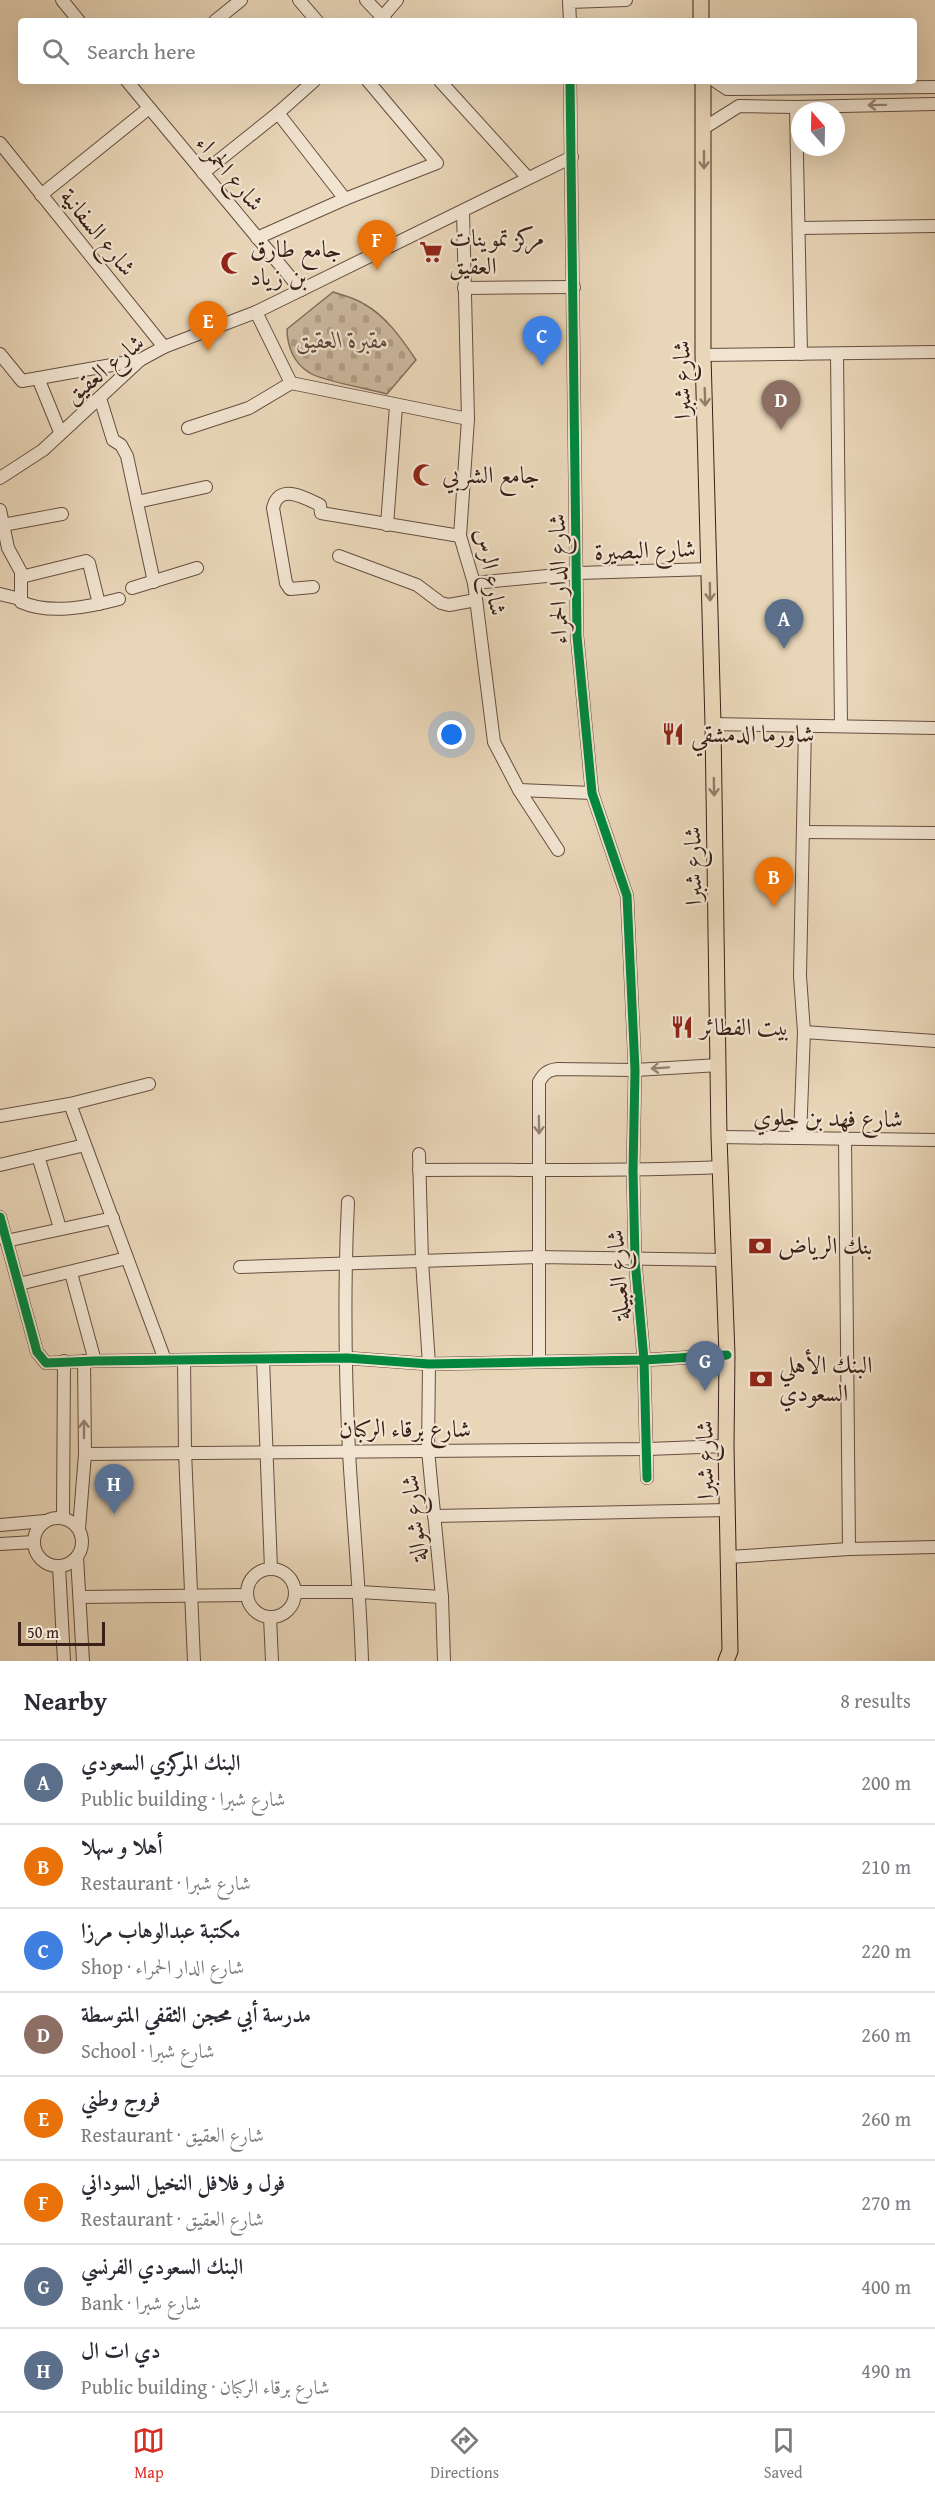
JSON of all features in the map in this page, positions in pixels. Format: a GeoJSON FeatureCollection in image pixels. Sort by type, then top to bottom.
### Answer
{"type":"FeatureCollection","features":[{"type":"Feature","properties":{"kind":"main road"},"geometry":{"type":"LineString","coordinates":[[701,0],[701,18]]}},
{"type":"Feature","properties":{"kind":"main road","name":"شارع شبرا"},"geometry":{"type":"LineString","coordinates":[[703,84],[703,355],[710,569],[719,1137],[727,1355],[728,1656]]}},
{"type":"Feature","properties":{"kind":"street"},"geometry":{"type":"LineString","coordinates":[[62,0],[77,18]]}},
{"type":"Feature","properties":{"kind":"street"},"geometry":{"type":"LineString","coordinates":[[219,18],[241,0]]}},
{"type":"Feature","properties":{"kind":"street"},"geometry":{"type":"LineString","coordinates":[[299,0],[314,18]]}},
{"type":"Feature","properties":{"kind":"street"},"geometry":{"type":"LineString","coordinates":[[366,0],[381,18]]}},
{"type":"Feature","properties":{"kind":"street"},"geometry":{"type":"LineString","coordinates":[[384,18],[398,0]]}},
{"type":"Feature","properties":{"kind":"street"},"geometry":{"type":"LineString","coordinates":[[570,18],[569,2],[626,0]]}},
{"type":"Feature","properties":{"kind":"street","name":"شارع الحمراء"},"geometry":{"type":"LineString","coordinates":[[134,84],[149,108],[301,290]]}},
{"type":"Feature","properties":{"kind":"street"},"geometry":{"type":"LineString","coordinates":[[203,173],[311,84]]}},
{"type":"Feature","properties":{"kind":"street"},"geometry":{"type":"LineString","coordinates":[[257,238],[437,163],[371,84]]}},
{"type":"Feature","properties":{"kind":"street"},"geometry":{"type":"LineString","coordinates":[[443,84],[528,178]]}},
{"type":"Feature","properties":{"kind":"street","name":"شارع الدار الحمراء"},"geometry":{"type":"LineString","coordinates":[[570,84],[577,636],[592,793],[627,896],[635,1070]]}},
{"type":"Feature","properties":{"kind":"street"},"geometry":{"type":"LineString","coordinates":[[720,84],[727,89],[871,85],[935,87]]}},
{"type":"Feature","properties":{"kind":"street"},"geometry":{"type":"LineString","coordinates":[[845,106],[935,104]]}},
{"type":"Feature","properties":{"kind":"street"},"geometry":{"type":"LineString","coordinates":[[704,128],[739,106],[791,107]]}},
{"type":"Feature","properties":{"kind":"street"},"geometry":{"type":"LineString","coordinates":[[41,195],[149,108]]}},
{"type":"Feature","properties":{"kind":"street"},"geometry":{"type":"LineString","coordinates":[[278,113],[345,200]]}},
{"type":"Feature","properties":{"kind":"street","name":"شارع السفانية"},"geometry":{"type":"LineString","coordinates":[[0,143],[164,347]]}},
{"type":"Feature","properties":{"kind":"street"},"geometry":{"type":"LineString","coordinates":[[797,156],[801,354]]}},
{"type":"Feature","properties":{"kind":"street","name":"شارع العقيق"},"geometry":{"type":"LineString","coordinates":[[0,478],[43,450],[140,360],[164,347],[256,312],[572,157]]}},
{"type":"Feature","properties":{"kind":"street","name":"شارع الرس"},"geometry":{"type":"LineString","coordinates":[[463,211],[468,419],[460,536],[474,583],[494,742],[519,790],[558,850]]}},
{"type":"Feature","properties":{"kind":"street"},"geometry":{"type":"LineString","coordinates":[[799,228],[935,226]]}},
{"type":"Feature","properties":{"kind":"street"},"geometry":{"type":"LineString","coordinates":[[464,288],[574,286]]}},
{"type":"Feature","properties":{"kind":"street"},"geometry":{"type":"LineString","coordinates":[[256,312],[291,382]]}},
{"type":"Feature","properties":{"kind":"street"},"geometry":{"type":"LineString","coordinates":[[703,355],[935,352]]}},
{"type":"Feature","properties":{"kind":"street"},"geometry":{"type":"LineString","coordinates":[[0,354],[22,381],[140,360]]}},
{"type":"Feature","properties":{"kind":"street"},"geometry":{"type":"LineString","coordinates":[[837,354],[841,726]]}},
{"type":"Feature","properties":{"kind":"street"},"geometry":{"type":"LineString","coordinates":[[38,378],[60,432]]}},
{"type":"Feature","properties":{"kind":"street"},"geometry":{"type":"LineString","coordinates":[[188,428],[249,408],[291,382],[396,406],[468,419]]}},
{"type":"Feature","properties":{"kind":"street"},"geometry":{"type":"LineString","coordinates":[[100,398],[113,440],[122,445],[127,456],[154,582]]}},
{"type":"Feature","properties":{"kind":"street"},"geometry":{"type":"LineString","coordinates":[[387,525],[396,406]]}},
{"type":"Feature","properties":{"kind":"street"},"geometry":{"type":"LineString","coordinates":[[136,502],[206,487]]}},
{"type":"Feature","properties":{"kind":"street"},"geometry":{"type":"LineString","coordinates":[[313,587],[290,589],[286,583],[273,508],[274,500],[281,495],[300,494],[320,505],[321,513],[460,536]]}},
{"type":"Feature","properties":{"kind":"street"},"geometry":{"type":"LineString","coordinates":[[0,510],[11,555],[20,567],[20,599],[23,604],[59,608],[99,604],[118,599]]}},
{"type":"Feature","properties":{"kind":"street"},"geometry":{"type":"LineString","coordinates":[[3,525],[63,514]]}},
{"type":"Feature","properties":{"kind":"street"},"geometry":{"type":"LineString","coordinates":[[339,556],[417,585],[441,603],[449,605],[476,600]]}},
{"type":"Feature","properties":{"kind":"street"},"geometry":{"type":"LineString","coordinates":[[21,578],[86,561],[89,563],[99,604]]}},
{"type":"Feature","properties":{"kind":"street"},"geometry":{"type":"LineString","coordinates":[[132,588],[197,568]]}},
{"type":"Feature","properties":{"kind":"street","name":"شارع البصيرة"},"geometry":{"type":"LineString","coordinates":[[474,583],[578,573],[710,569]]}},
{"type":"Feature","properties":{"kind":"street"},"geometry":{"type":"LineString","coordinates":[[0,594],[20,599]]}},
{"type":"Feature","properties":{"kind":"street"},"geometry":{"type":"LineString","coordinates":[[713,724],[935,728]]}},
{"type":"Feature","properties":{"kind":"street"},"geometry":{"type":"LineString","coordinates":[[800,1138],[804,1032],[800,976],[805,726]]}},
{"type":"Feature","properties":{"kind":"street"},"geometry":{"type":"LineString","coordinates":[[519,790],[592,793]]}},
{"type":"Feature","properties":{"kind":"street"},"geometry":{"type":"LineString","coordinates":[[803,832],[935,833]]}},
{"type":"Feature","properties":{"kind":"street"},"geometry":{"type":"LineString","coordinates":[[804,1032],[935,1041]]}},
{"type":"Feature","properties":{"kind":"street"},"geometry":{"type":"LineString","coordinates":[[539,1361],[539,1082],[543,1074],[558,1069],[635,1070],[718,1065]]}},
{"type":"Feature","properties":{"kind":"street","name":"شارع العبيلة"},"geometry":{"type":"LineString","coordinates":[[635,1070],[633,1171],[635,1260],[644,1360],[647,1478]]}},
{"type":"Feature","properties":{"kind":"street"},"geometry":{"type":"LineString","coordinates":[[0,1116],[70,1104],[149,1084]]}},
{"type":"Feature","properties":{"kind":"street"},"geometry":{"type":"LineString","coordinates":[[70,1104],[165,1360]]}},
{"type":"Feature","properties":{"kind":"street","name":"شارع فهد بن جلوي"},"geometry":{"type":"LineString","coordinates":[[719,1137],[935,1140]]}},
{"type":"Feature","properties":{"kind":"street"},"geometry":{"type":"LineString","coordinates":[[845,1138],[849,1549]]}},
{"type":"Feature","properties":{"kind":"street"},"geometry":{"type":"LineString","coordinates":[[0,1165],[85,1145]]}},
{"type":"Feature","properties":{"kind":"street","name":"شارع شوالة"},"geometry":{"type":"LineString","coordinates":[[419,1154],[422,1261],[429,1364],[428,1450],[442,1597],[444,1661]]}},
{"type":"Feature","properties":{"kind":"street"},"geometry":{"type":"LineString","coordinates":[[38,1156],[60,1228]]}},
{"type":"Feature","properties":{"kind":"street"},"geometry":{"type":"LineString","coordinates":[[419,1170],[633,1171],[721,1167]]}},
{"type":"Feature","properties":{"kind":"street"},"geometry":{"type":"LineString","coordinates":[[348,1202],[345,1264],[349,1450],[360,1592],[362,1661]]}},
{"type":"Feature","properties":{"kind":"street"},"geometry":{"type":"LineString","coordinates":[[0,1217],[37,1352],[46,1363],[347,1358],[429,1364],[644,1360],[727,1355]]}},
{"type":"Feature","properties":{"kind":"street"},"geometry":{"type":"LineString","coordinates":[[6,1240],[113,1218]]}},
{"type":"Feature","properties":{"kind":"street"},"geometry":{"type":"LineString","coordinates":[[240,1267],[538,1257],[724,1260]]}},
{"type":"Feature","properties":{"kind":"street"},"geometry":{"type":"LineString","coordinates":[[19,1284],[127,1258]]}},
{"type":"Feature","properties":{"kind":"street"},"geometry":{"type":"LineString","coordinates":[[45,1521],[37,1530],[34,1542],[39,1556],[45,1562],[59,1566],[72,1562],[83,1544],[80,1529],[90,1361],[71,1273]]}},
{"type":"Feature","properties":{"kind":"street"},"geometry":{"type":"LineString","coordinates":[[263,1359],[271,1569]]}},
{"type":"Feature","properties":{"kind":"street"},"geometry":{"type":"LineString","coordinates":[[184,1360],[185,1452],[194,1661]]}},
{"type":"Feature","properties":{"kind":"street"},"geometry":{"type":"LineString","coordinates":[[63,1518],[64,1361]]}},
{"type":"Feature","properties":{"kind":"street","name":"شارع برقاء الركبان"},"geometry":{"type":"LineString","coordinates":[[85,1454],[648,1449],[726,1446]]}},
{"type":"Feature","properties":{"kind":"street"},"geometry":{"type":"LineString","coordinates":[[435,1516],[728,1510]]}},
{"type":"Feature","properties":{"kind":"street"},"geometry":{"type":"LineString","coordinates":[[0,1525],[63,1518],[80,1529]]}},
{"type":"Feature","properties":{"kind":"street"},"geometry":{"type":"LineString","coordinates":[[0,1544],[34,1542]]}},
{"type":"Feature","properties":{"kind":"street"},"geometry":{"type":"LineString","coordinates":[[729,1557],[849,1549],[935,1547]]}},
{"type":"Feature","properties":{"kind":"street"},"geometry":{"type":"LineString","coordinates":[[77,1557],[83,1661]]}},
{"type":"Feature","properties":{"kind":"street"},"geometry":{"type":"LineString","coordinates":[[59,1566],[64,1661]]}},
{"type":"Feature","properties":{"kind":"street"},"geometry":{"type":"LineString","coordinates":[[271,1569],[286,1574],[295,1592],[289,1608],[284,1613],[270,1617],[256,1613],[251,1608],[246,1595],[247,1587],[256,1574],[271,1569]]}},
{"type":"Feature","properties":{"kind":"street"},"geometry":{"type":"LineString","coordinates":[[295,1592],[360,1592],[442,1597]]}},
{"type":"Feature","properties":{"kind":"street"},"geometry":{"type":"LineString","coordinates":[[81,1597],[246,1595]]}},
{"type":"Feature","properties":{"kind":"street"},"geometry":{"type":"LineString","coordinates":[[270,1617],[272,1661]]}},
{"type":"Feature","properties":{"kind":"green space","name":"مقبرة العقيق"},"geometry":{"type":"Polygon","coordinates":[[[333,292],[357,300],[372,309],[399,336],[416,360],[387,394],[316,376],[304,369],[292,354],[287,329],[333,292]]]}},
{"type":"Feature","properties":{"kind":"cycle path"},"geometry":{"type":"LineString","coordinates":[[570,84],[577,636],[592,793],[627,896],[635,1070],[633,1171],[635,1260],[644,1360],[647,1478]]}},
{"type":"Feature","properties":{"kind":"cycle path"},"geometry":{"type":"LineString","coordinates":[[0,1217],[37,1352],[46,1363],[347,1358],[429,1364],[644,1360],[727,1355]]}},
{"type":"Feature","properties":{"kind":"place","name":"مركز تموينات العقيق"},"geometry":{"type":"Point","coordinates":[431,252]}},
{"type":"Feature","properties":{"kind":"place","name":"جامع طارق بن زياد"},"geometry":{"type":"Point","coordinates":[232,263]}},
{"type":"Feature","properties":{"kind":"place","name":"فول و فلافل النخيل السوداني"},"geometry":{"type":"Point","coordinates":[377,270]}},
{"type":"Feature","properties":{"kind":"place","name":"فروج وطني"},"geometry":{"type":"Point","coordinates":[208,351]}},
{"type":"Feature","properties":{"kind":"place","name":"مكتبة عبدالوهاب مرزا"},"geometry":{"type":"Point","coordinates":[542,366]}},
{"type":"Feature","properties":{"kind":"place","name":"مدرسة أبي محجن الثقفي المتوسطة"},"geometry":{"type":"Point","coordinates":[781,430]}},
{"type":"Feature","properties":{"kind":"place","name":"جامع الشربي"},"geometry":{"type":"Point","coordinates":[424,475]}},
{"type":"Feature","properties":{"kind":"place","name":"البنك المركزي السعودي"},"geometry":{"type":"Point","coordinates":[784,649]}},
{"type":"Feature","properties":{"kind":"place","name":"شاورما الدمشقي"},"geometry":{"type":"Point","coordinates":[673,734]}},
{"type":"Feature","properties":{"kind":"place","name":"أهلا و سهلا"},"geometry":{"type":"Point","coordinates":[774,907]}},
{"type":"Feature","properties":{"kind":"place","name":"بيت الفطائر"},"geometry":{"type":"Point","coordinates":[682,1027]}},
{"type":"Feature","properties":{"kind":"place","name":"بنك الرياض"},"geometry":{"type":"Point","coordinates":[760,1246]}},
{"type":"Feature","properties":{"kind":"place","name":"البنك الأهلي السعودي"},"geometry":{"type":"Point","coordinates":[761,1379]}},
{"type":"Feature","properties":{"kind":"place","name":"البنك السعودي الفرنسي"},"geometry":{"type":"Point","coordinates":[705,1391]}},
{"type":"Feature","properties":{"kind":"place","name":"دي ات ال"},"geometry":{"type":"Point","coordinates":[114,1514]}}]}
